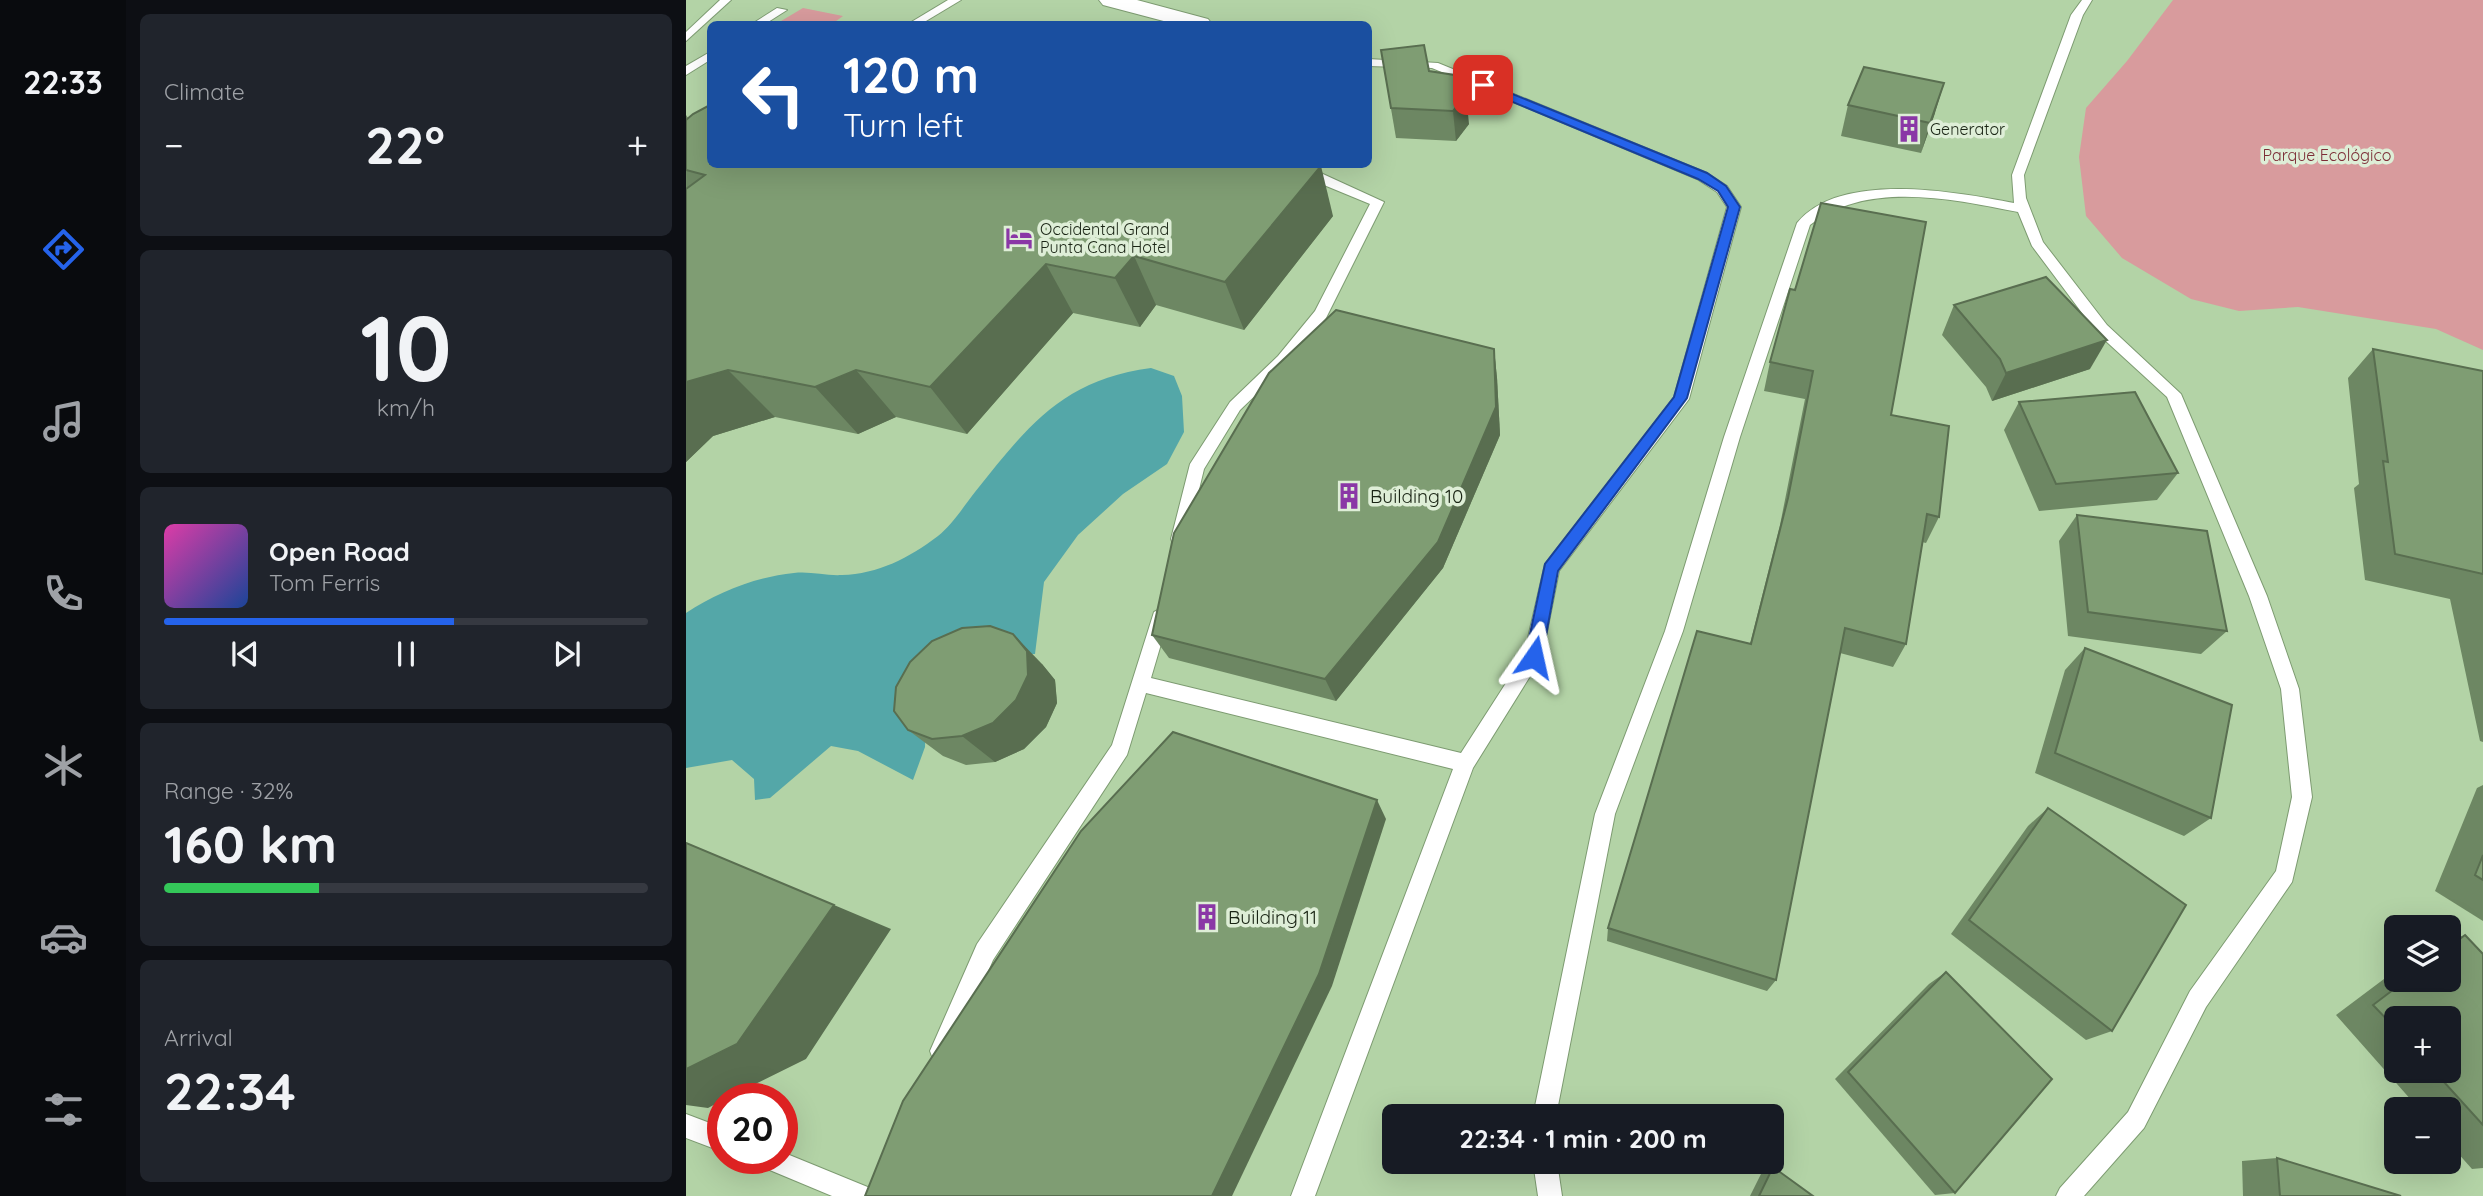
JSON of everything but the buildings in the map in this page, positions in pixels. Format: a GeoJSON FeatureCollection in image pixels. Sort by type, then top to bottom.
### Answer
{"type":"FeatureCollection","features":[{"type":"Feature","properties":{"kind":"street"},"geometry":{"type":"LineString","coordinates":[[1111,0],[1189,21]]}},
{"type":"Feature","properties":{"kind":"lane"},"geometry":{"type":"LineString","coordinates":[[686,38],[726,0]]}},
{"type":"Feature","properties":{"kind":"lane"},"geometry":{"type":"LineString","coordinates":[[919,21],[956,0]]}},
{"type":"Feature","properties":{"kind":"lane"},"geometry":{"type":"LineString","coordinates":[[2068,1196],[2136,1120],[2198,999],[2285,875],[2302,797],[2290,689],[2258,596],[2173,394],[2102,329],[2037,243],[2019,198],[2018,175],[2077,15],[2087,0]]}},
{"type":"Feature","properties":{"kind":"lane"},"geometry":{"type":"LineString","coordinates":[[763,21],[781,10]]}},
{"type":"Feature","properties":{"kind":"lane"},"geometry":{"type":"LineString","coordinates":[[686,71],[707,57]]}},
{"type":"Feature","properties":{"kind":"lane"},"geometry":{"type":"LineString","coordinates":[[1303,1196],[1465,763],[1534,657],[1551,569],[1681,398],[1734,207],[1722,189],[1702,176],[1434,65],[1372,62]]}},
{"type":"Feature","properties":{"kind":"lane"},"geometry":{"type":"LineString","coordinates":[[1174,561],[1196,468],[1235,406],[1283,360],[1321,314],[1377,202],[1295,168]]}},
{"type":"Feature","properties":{"kind":"lane"},"geometry":{"type":"LineString","coordinates":[[1546,1104],[1605,814],[1674,631],[1732,437],[1804,223],[1815,210],[1867,197],[1923,193],[2024,209]]}},
{"type":"Feature","properties":{"kind":"lane"},"geometry":{"type":"LineString","coordinates":[[936,1062],[985,952],[1120,749],[1142,684],[1164,601]]}},
{"type":"Feature","properties":{"kind":"lane"},"geometry":{"type":"LineString","coordinates":[[1142,684],[1465,763]]}},
{"type":"Feature","properties":{"kind":"lane"},"geometry":{"type":"LineString","coordinates":[[686,1126],[707,1134]]}},
{"type":"Feature","properties":{"kind":"lane"},"geometry":{"type":"LineString","coordinates":[[798,1168],[873,1192]]}},
{"type":"Feature","properties":{"kind":"lane"},"geometry":{"type":"LineString","coordinates":[[1547,1174],[1550,1196]]}},
{"type":"Feature","properties":{"kind":"green space","name":"Parque Ecológico"},"geometry":{"type":"Polygon","coordinates":[[[2173,0],[2483,0],[2483,350],[2436,329],[2298,307],[2239,311],[2191,299],[2122,258],[2086,216],[2079,157],[2086,108],[2127,61],[2173,0]]]}},
{"type":"Feature","properties":{"kind":"green space"},"geometry":{"type":"Polygon","coordinates":[[[803,8],[843,16],[836,21],[781,21],[803,8]]]}},
{"type":"Feature","properties":{"kind":"water"},"geometry":{"type":"Polygon","coordinates":[[[1151,368],[1174,376],[1182,396],[1184,432],[1167,464],[1123,494],[1078,535],[1044,582],[1035,654],[994,655],[926,709],[925,747],[913,780],[858,751],[831,746],[770,798],[755,800],[754,779],[732,760],[686,768],[686,613],[724,592],[765,578],[800,573],[855,574],[881,568],[904,558],[938,536],[948,526],[1012,446],[1050,410],[1093,383],[1151,368]]]}},
{"type":"Feature","properties":{"kind":"place","name":"Generator"},"geometry":{"type":"Point","coordinates":[1909,129]}},
{"type":"Feature","properties":{"kind":"place","name":"Occidental Grand Punta Cana Hotel"},"geometry":{"type":"Point","coordinates":[1019,238]}},
{"type":"Feature","properties":{"kind":"place","name":"Building 10"},"geometry":{"type":"Point","coordinates":[1349,496]}},
{"type":"Feature","properties":{"kind":"place","name":"Building 11"},"geometry":{"type":"Point","coordinates":[1207,917]}},
{"type":"Feature","properties":{"kind":"route"},"geometry":{"type":"LineString","coordinates":[[1483,85],[1702,176],[1722,189],[1734,207],[1681,398],[1551,569],[1534,657]]}}]}
